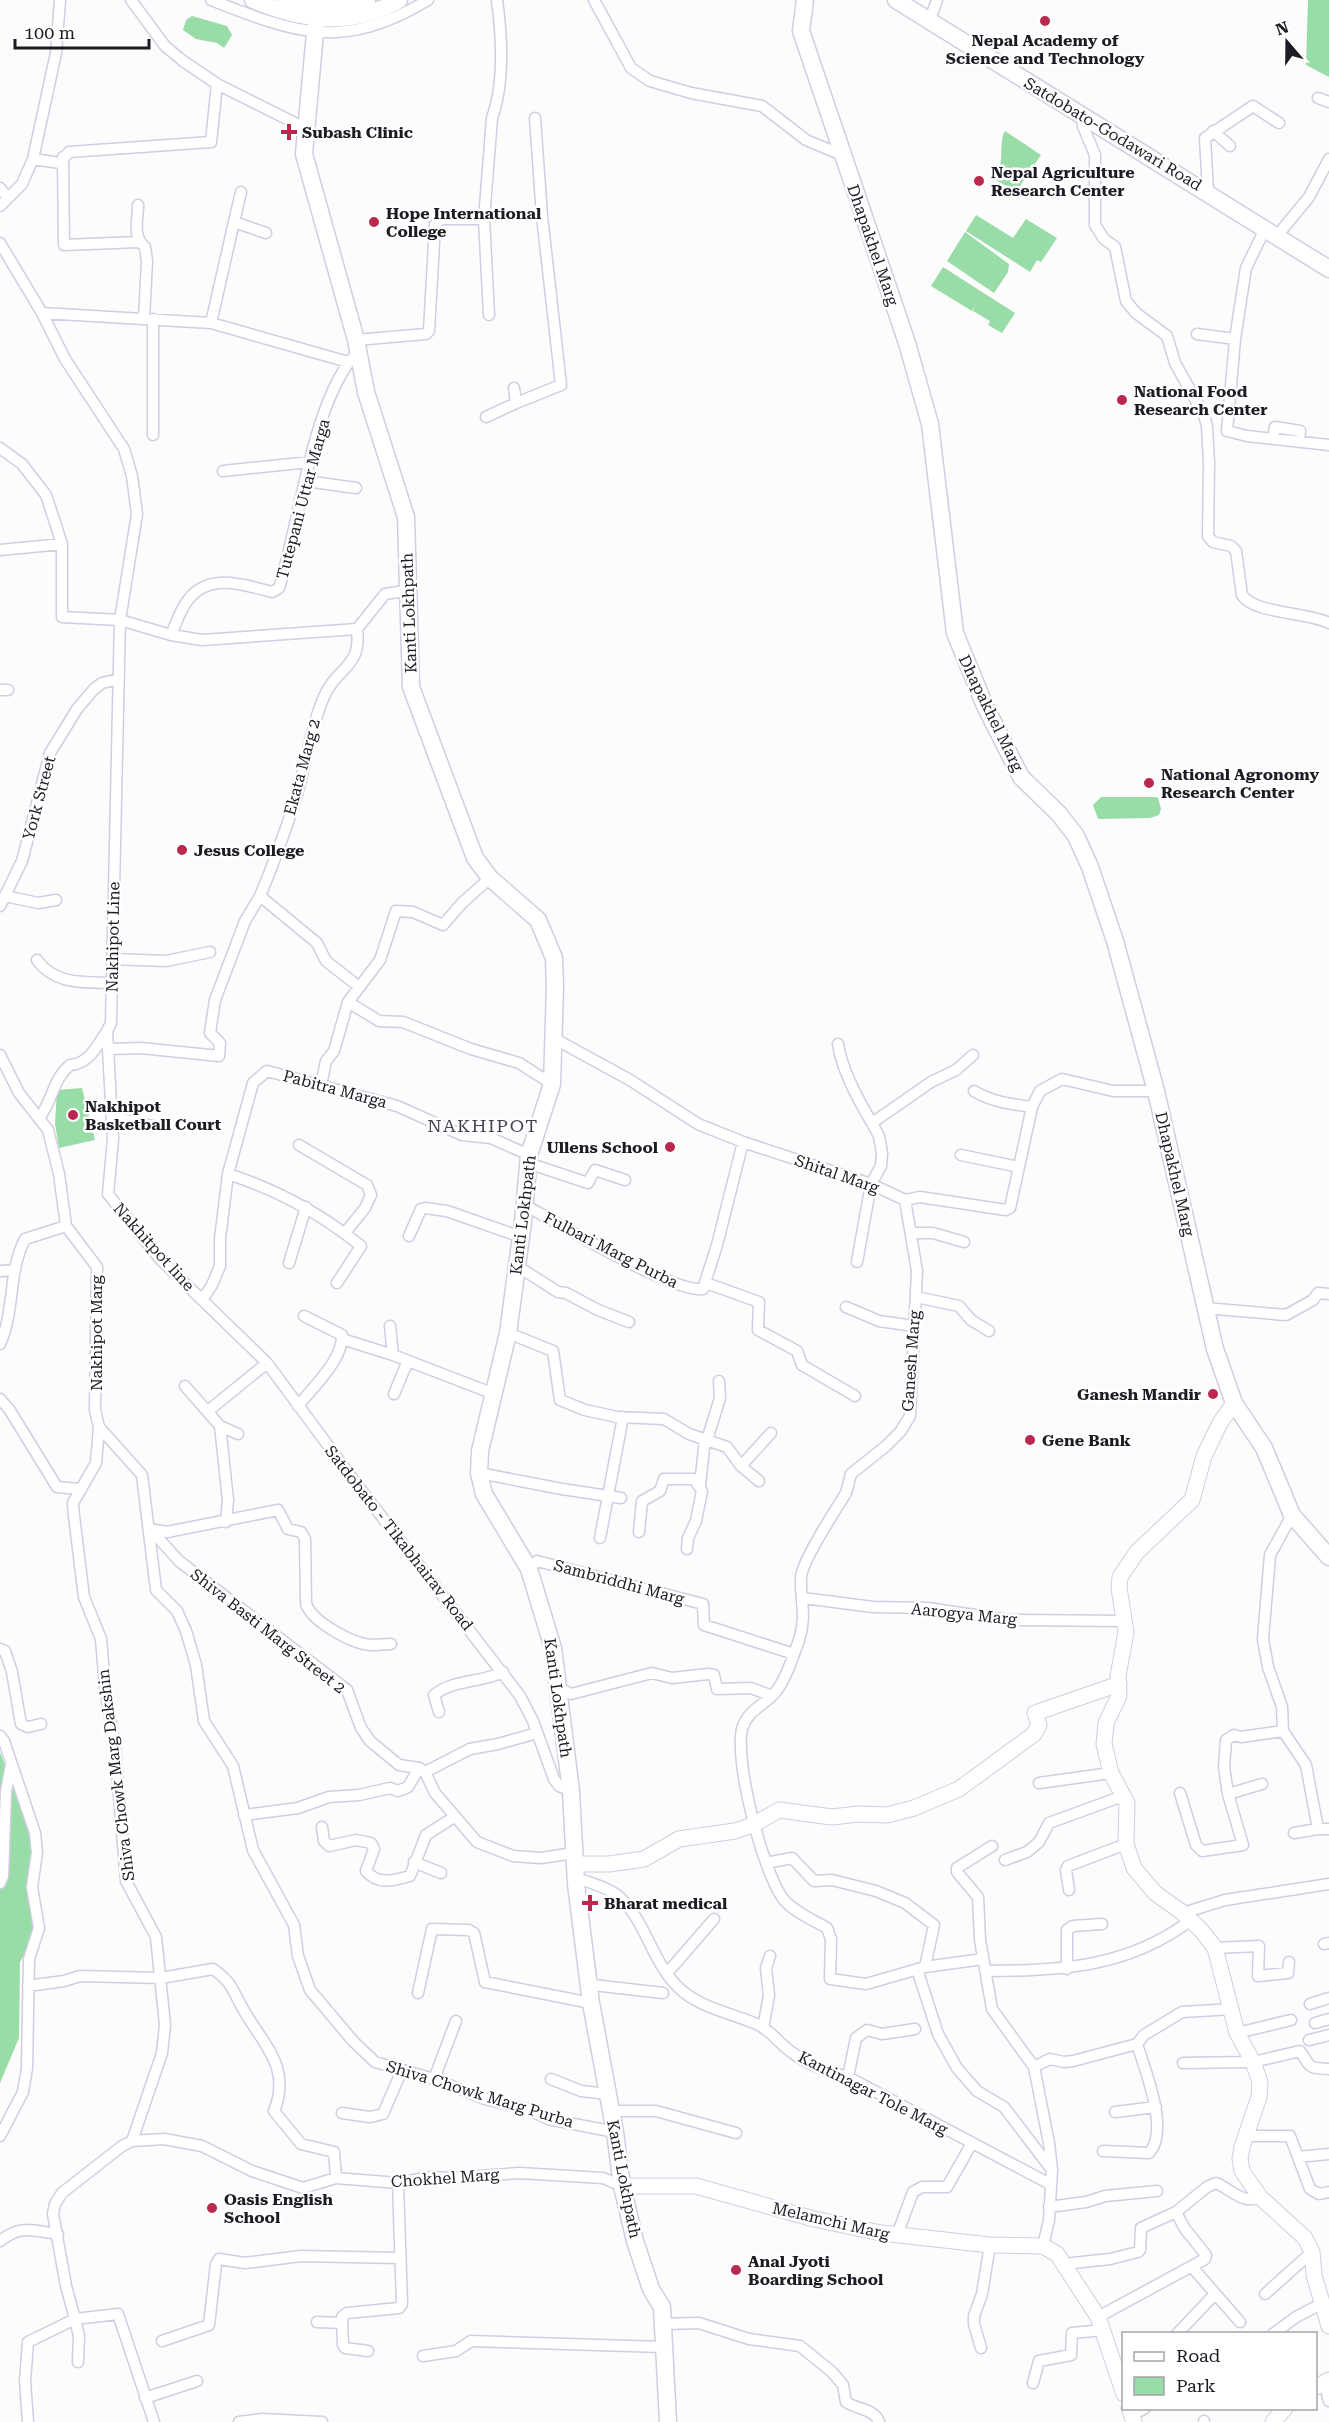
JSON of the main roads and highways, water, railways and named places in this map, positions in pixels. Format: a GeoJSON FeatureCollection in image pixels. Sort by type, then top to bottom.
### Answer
{"type":"FeatureCollection","features":[{"type":"Feature","properties":{"kind":"highway"},"geometry":{"type":"LineString","coordinates":[[287,0],[317,14],[366,0]]}},
{"type":"Feature","properties":{"kind":"main road"},"geometry":{"type":"LineString","coordinates":[[252,0],[293,14],[351,17],[399,0]]}},
{"type":"Feature","properties":{"kind":"main road","name":"Dhapakhel Marg"},"geometry":{"type":"LineString","coordinates":[[805,0],[801,31],[907,343],[930,424],[955,633],[960,648],[984,706],[1021,777],[1059,814],[1083,850],[1115,941],[1156,1091],[1215,1349],[1234,1403],[1264,1448],[1292,1515],[1329,1557]]}},
{"type":"Feature","properties":{"kind":"main road","name":"Satdobato-Godawari Road"},"geometry":{"type":"LineString","coordinates":[[896,0],[1082,116],[1208,191],[1270,234],[1329,269]]}},
{"type":"Feature","properties":{"kind":"main road","name":"Kanti Lokhpath"},"geometry":{"type":"LineString","coordinates":[[317,14],[304,154],[354,351],[406,516],[410,590],[408,650],[411,687],[475,858],[490,878],[538,920],[554,958],[555,1039],[552,1083],[529,1159],[508,1333],[480,1451],[479,1473],[484,1494],[529,1569],[554,1648],[571,1791],[576,1884],[590,1995],[615,2132],[622,2187],[635,2241],[651,2289],[662,2307],[668,2422]]}},
{"type":"Feature","properties":{"kind":"main road"},"geometry":{"type":"LineString","coordinates":[[1234,1403],[1220,1423],[1204,1456],[1192,1500],[1137,1552],[1120,1577],[1119,1588],[1125,1622],[1119,1696],[1104,1732],[1111,1773],[1124,1796],[1128,1814],[1126,1844],[1140,1878],[1155,1893],[1187,1916],[1215,1948],[1233,2009],[1237,2033],[1253,2062],[1260,2082],[1259,2097],[1244,2136],[1240,2159],[1242,2171],[1260,2197],[1305,2238],[1312,2252],[1321,2304],[1328,2322]]}},
{"type":"Feature","properties":{"kind":"main road"},"geometry":{"type":"LineString","coordinates":[[574,1858],[609,1864],[644,1859],[679,1839],[735,1831],[753,1825],[779,1810],[832,1817],[858,1814],[887,1815],[934,1801],[959,1788],[1034,1734],[1039,1725],[1035,1713],[1119,1684]]}},
{"type":"Feature","properties":{"kind":"main road","name":"Melamchi Marg"},"geometry":{"type":"LineString","coordinates":[[622,2187],[696,2186],[814,2219],[897,2235],[990,2245],[1043,2246],[1057,2254],[1100,2323],[1122,2388]]}},
{"type":"Feature","properties":{"kind":"main road"},"geometry":{"type":"LineString","coordinates":[[1273,2422],[1284,2410]]}},
{"type":"Feature","properties":{"kind":"place","name":"Nepal Academy of Science and Technology"},"geometry":{"type":"Point","coordinates":[1045,21]}},
{"type":"Feature","properties":{"kind":"place","name":"Subash Clinic"},"geometry":{"type":"Point","coordinates":[289,132]}},
{"type":"Feature","properties":{"kind":"place","name":"Nepal Agriculture Research Center"},"geometry":{"type":"Point","coordinates":[979,181]}},
{"type":"Feature","properties":{"kind":"place","name":"Hope International College"},"geometry":{"type":"Point","coordinates":[374,222]}},
{"type":"Feature","properties":{"kind":"place","name":"National Food Research Center"},"geometry":{"type":"Point","coordinates":[1122,400]}},
{"type":"Feature","properties":{"kind":"place","name":"National Agronomy Research Center"},"geometry":{"type":"Point","coordinates":[1149,783]}},
{"type":"Feature","properties":{"kind":"place","name":"Jesus College"},"geometry":{"type":"Point","coordinates":[182,850]}},
{"type":"Feature","properties":{"kind":"place","name":"Nakhipot Basketball Court"},"geometry":{"type":"Point","coordinates":[73,1115]}},
{"type":"Feature","properties":{"kind":"place","name":"Ullens School"},"geometry":{"type":"Point","coordinates":[670,1147]}},
{"type":"Feature","properties":{"kind":"place","name":"Ganesh Mandir"},"geometry":{"type":"Point","coordinates":[1213,1394]}},
{"type":"Feature","properties":{"kind":"place","name":"Gene Bank"},"geometry":{"type":"Point","coordinates":[1030,1440]}},
{"type":"Feature","properties":{"kind":"place","name":"Bharat medical"},"geometry":{"type":"Point","coordinates":[590,1903]}},
{"type":"Feature","properties":{"kind":"place","name":"Oasis English School"},"geometry":{"type":"Point","coordinates":[212,2208]}},
{"type":"Feature","properties":{"kind":"place","name":"Anal Jyoti Boarding School"},"geometry":{"type":"Point","coordinates":[736,2270]}},
{"type":"Feature","properties":{"kind":"district","name":"NAKHIPOT"},"geometry":{"type":"Point","coordinates":[483,1125]}}]}
